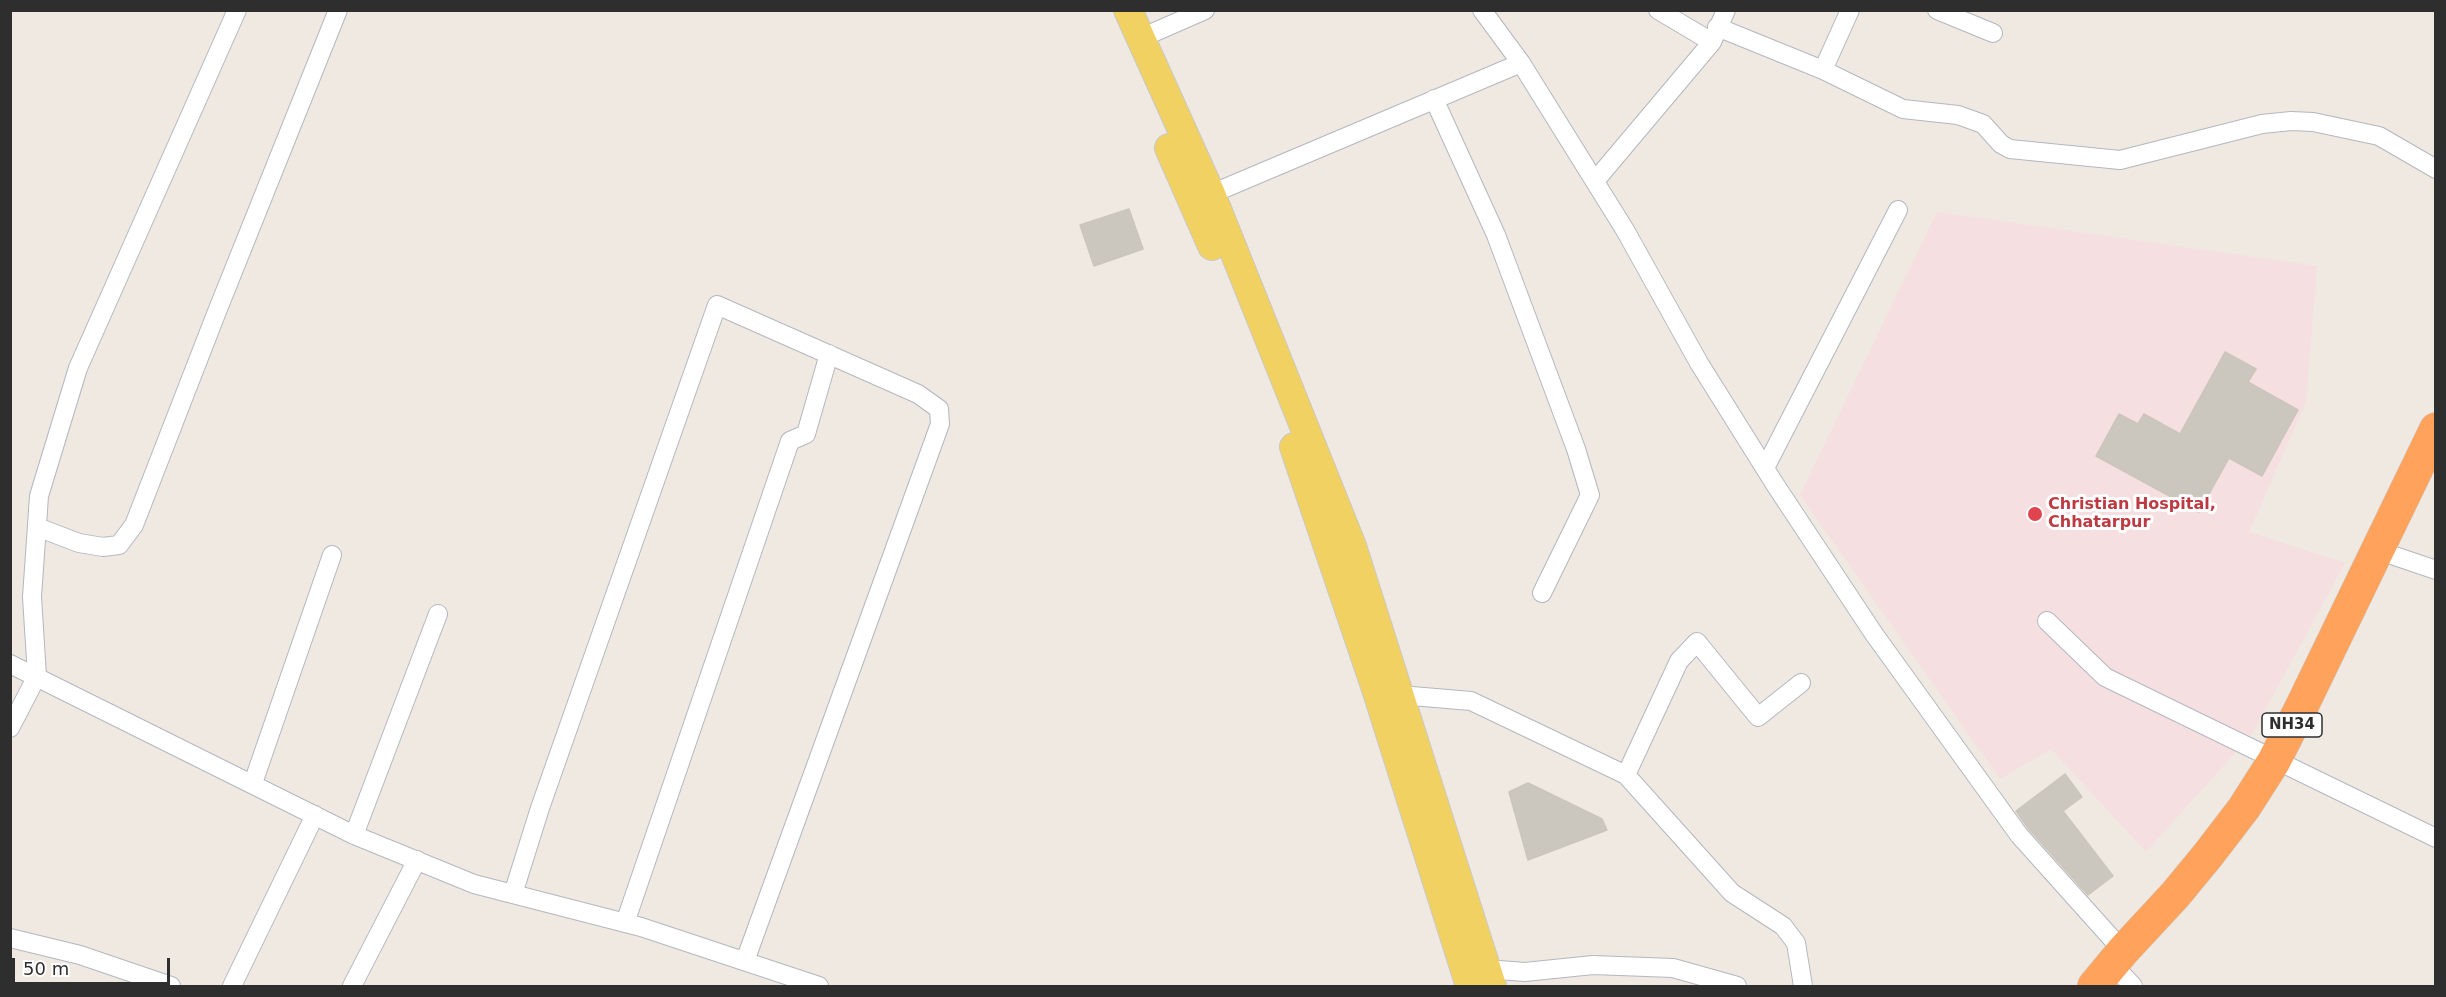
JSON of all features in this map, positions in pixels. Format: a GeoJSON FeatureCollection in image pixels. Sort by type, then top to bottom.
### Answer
{"type":"FeatureCollection","features":[{"type":"Feature","properties":{"kind":"highway","name":"NH34"},"geometry":{"type":"LineString","coordinates":[[2115,972],[2244,808],[2274,760],[2436,429]]}},
{"type":"Feature","properties":{"kind":"main road"},"geometry":{"type":"LineString","coordinates":[[1108,10],[1275,394],[1376,689],[1482,981]]}},
{"type":"Feature","properties":{"kind":"main road"},"geometry":{"type":"LineString","coordinates":[[1128,10],[1211,194],[1352,546],[1400,695],[1482,981]]}},
{"type":"Feature","properties":{"kind":"street"},"geometry":{"type":"LineString","coordinates":[[10,728],[37,676],[32,597],[39,496],[78,368],[237,10]]}},
{"type":"Feature","properties":{"kind":"street"},"geometry":{"type":"LineString","coordinates":[[37,527],[79,543],[103,548],[119,545],[134,525],[338,10]]}},
{"type":"Feature","properties":{"kind":"street"},"geometry":{"type":"LineString","coordinates":[[1141,38],[1205,10]]}},
{"type":"Feature","properties":{"kind":"street"},"geometry":{"type":"LineString","coordinates":[[1482,10],[1521,63],[1595,181],[1699,363],[1765,468],[1875,634],[2115,972]]}},
{"type":"Feature","properties":{"kind":"street"},"geometry":{"type":"LineString","coordinates":[[1658,10],[1715,35],[1822,70],[1903,108],[1958,115],[1983,124],[2001,144],[2010,149],[2120,160],[2262,124],[2291,121],[2313,122],[2379,136],[2436,169]]}},
{"type":"Feature","properties":{"kind":"street"},"geometry":{"type":"LineString","coordinates":[[1595,181],[1715,35],[1726,10]]}},
{"type":"Feature","properties":{"kind":"street"},"geometry":{"type":"LineString","coordinates":[[1822,70],[1850,10]]}},
{"type":"Feature","properties":{"kind":"street"},"geometry":{"type":"LineString","coordinates":[[1937,10],[1993,33]]}},
{"type":"Feature","properties":{"kind":"street"},"geometry":{"type":"LineString","coordinates":[[1211,194],[1521,63]]}},
{"type":"Feature","properties":{"kind":"street"},"geometry":{"type":"LineString","coordinates":[[1434,99],[1496,235],[1576,449],[1590,495],[1542,593]]}},
{"type":"Feature","properties":{"kind":"street"},"geometry":{"type":"LineString","coordinates":[[1765,468],[1898,210]]}},
{"type":"Feature","properties":{"kind":"street"},"geometry":{"type":"LineString","coordinates":[[513,894],[544,797],[717,304],[918,394],[939,409],[940,424],[745,962]]}},
{"type":"Feature","properties":{"kind":"street"},"geometry":{"type":"LineString","coordinates":[[625,922],[790,441],[806,434],[829,354]]}},
{"type":"Feature","properties":{"kind":"street"},"geometry":{"type":"LineString","coordinates":[[2377,550],[2436,570]]}},
{"type":"Feature","properties":{"kind":"street"},"geometry":{"type":"LineString","coordinates":[[253,783],[332,555]]}},
{"type":"Feature","properties":{"kind":"street"},"geometry":{"type":"LineString","coordinates":[[354,835],[438,614]]}},
{"type":"Feature","properties":{"kind":"street"},"geometry":{"type":"LineString","coordinates":[[2047,621],[2105,677],[2436,838]]}},
{"type":"Feature","properties":{"kind":"street"},"geometry":{"type":"LineString","coordinates":[[1626,775],[1679,661],[1697,642],[1758,717],[1801,683]]}},
{"type":"Feature","properties":{"kind":"street"},"geometry":{"type":"LineString","coordinates":[[10,664],[354,835],[474,884],[625,922],[745,962],[795,983],[819,987]]}},
{"type":"Feature","properties":{"kind":"street"},"geometry":{"type":"LineString","coordinates":[[1400,695],[1471,701],[1626,775],[1732,893],[1783,926],[1796,943],[1803,987]]}},
{"type":"Feature","properties":{"kind":"street"},"geometry":{"type":"LineString","coordinates":[[232,987],[315,815]]}},
{"type":"Feature","properties":{"kind":"street"},"geometry":{"type":"LineString","coordinates":[[352,987],[417,860]]}},
{"type":"Feature","properties":{"kind":"street"},"geometry":{"type":"LineString","coordinates":[[10,938],[80,955],[171,987]]}},
{"type":"Feature","properties":{"kind":"street"},"geometry":{"type":"LineString","coordinates":[[1482,981],[1525,972],[1593,965],[1673,968],[1737,987]]}},
{"type":"Feature","properties":{"kind":"shaded area","name":"Christian Hospital, Chhatarpur"},"geometry":{"type":"Polygon","coordinates":[[[1937,212],[2317,266],[2306,402],[2249,532],[2345,563],[2252,734],[2146,852],[2051,749],[2000,779],[1800,495],[1937,212]]]}},
{"type":"Feature","properties":{"kind":"building"},"geometry":{"type":"Polygon","coordinates":[[[1129,209],[1143,249],[1094,266],[1080,225],[1129,209]]]}},
{"type":"Feature","properties":{"kind":"building"},"geometry":{"type":"Polygon","coordinates":[[[2225,352],[2256,369],[2248,382],[2298,410],[2262,476],[2229,458],[2199,512],[2096,456],[2119,414],[2138,424],[2144,414],[2180,434],[2225,352]]]}},
{"type":"Feature","properties":{"kind":"building"},"geometry":{"type":"Polygon","coordinates":[[[2065,774],[2082,797],[2063,811],[2113,876],[2088,895],[2028,828],[2016,811],[2065,774]]]}},
{"type":"Feature","properties":{"kind":"building"},"geometry":{"type":"Polygon","coordinates":[[[1528,783],[1602,819],[1607,830],[1528,860],[1509,792],[1528,783]]]}},
{"type":"Feature","properties":{"kind":"place","name":"Christian Hospital, Chhatarpur"},"geometry":{"type":"Point","coordinates":[2035,514]}}]}
